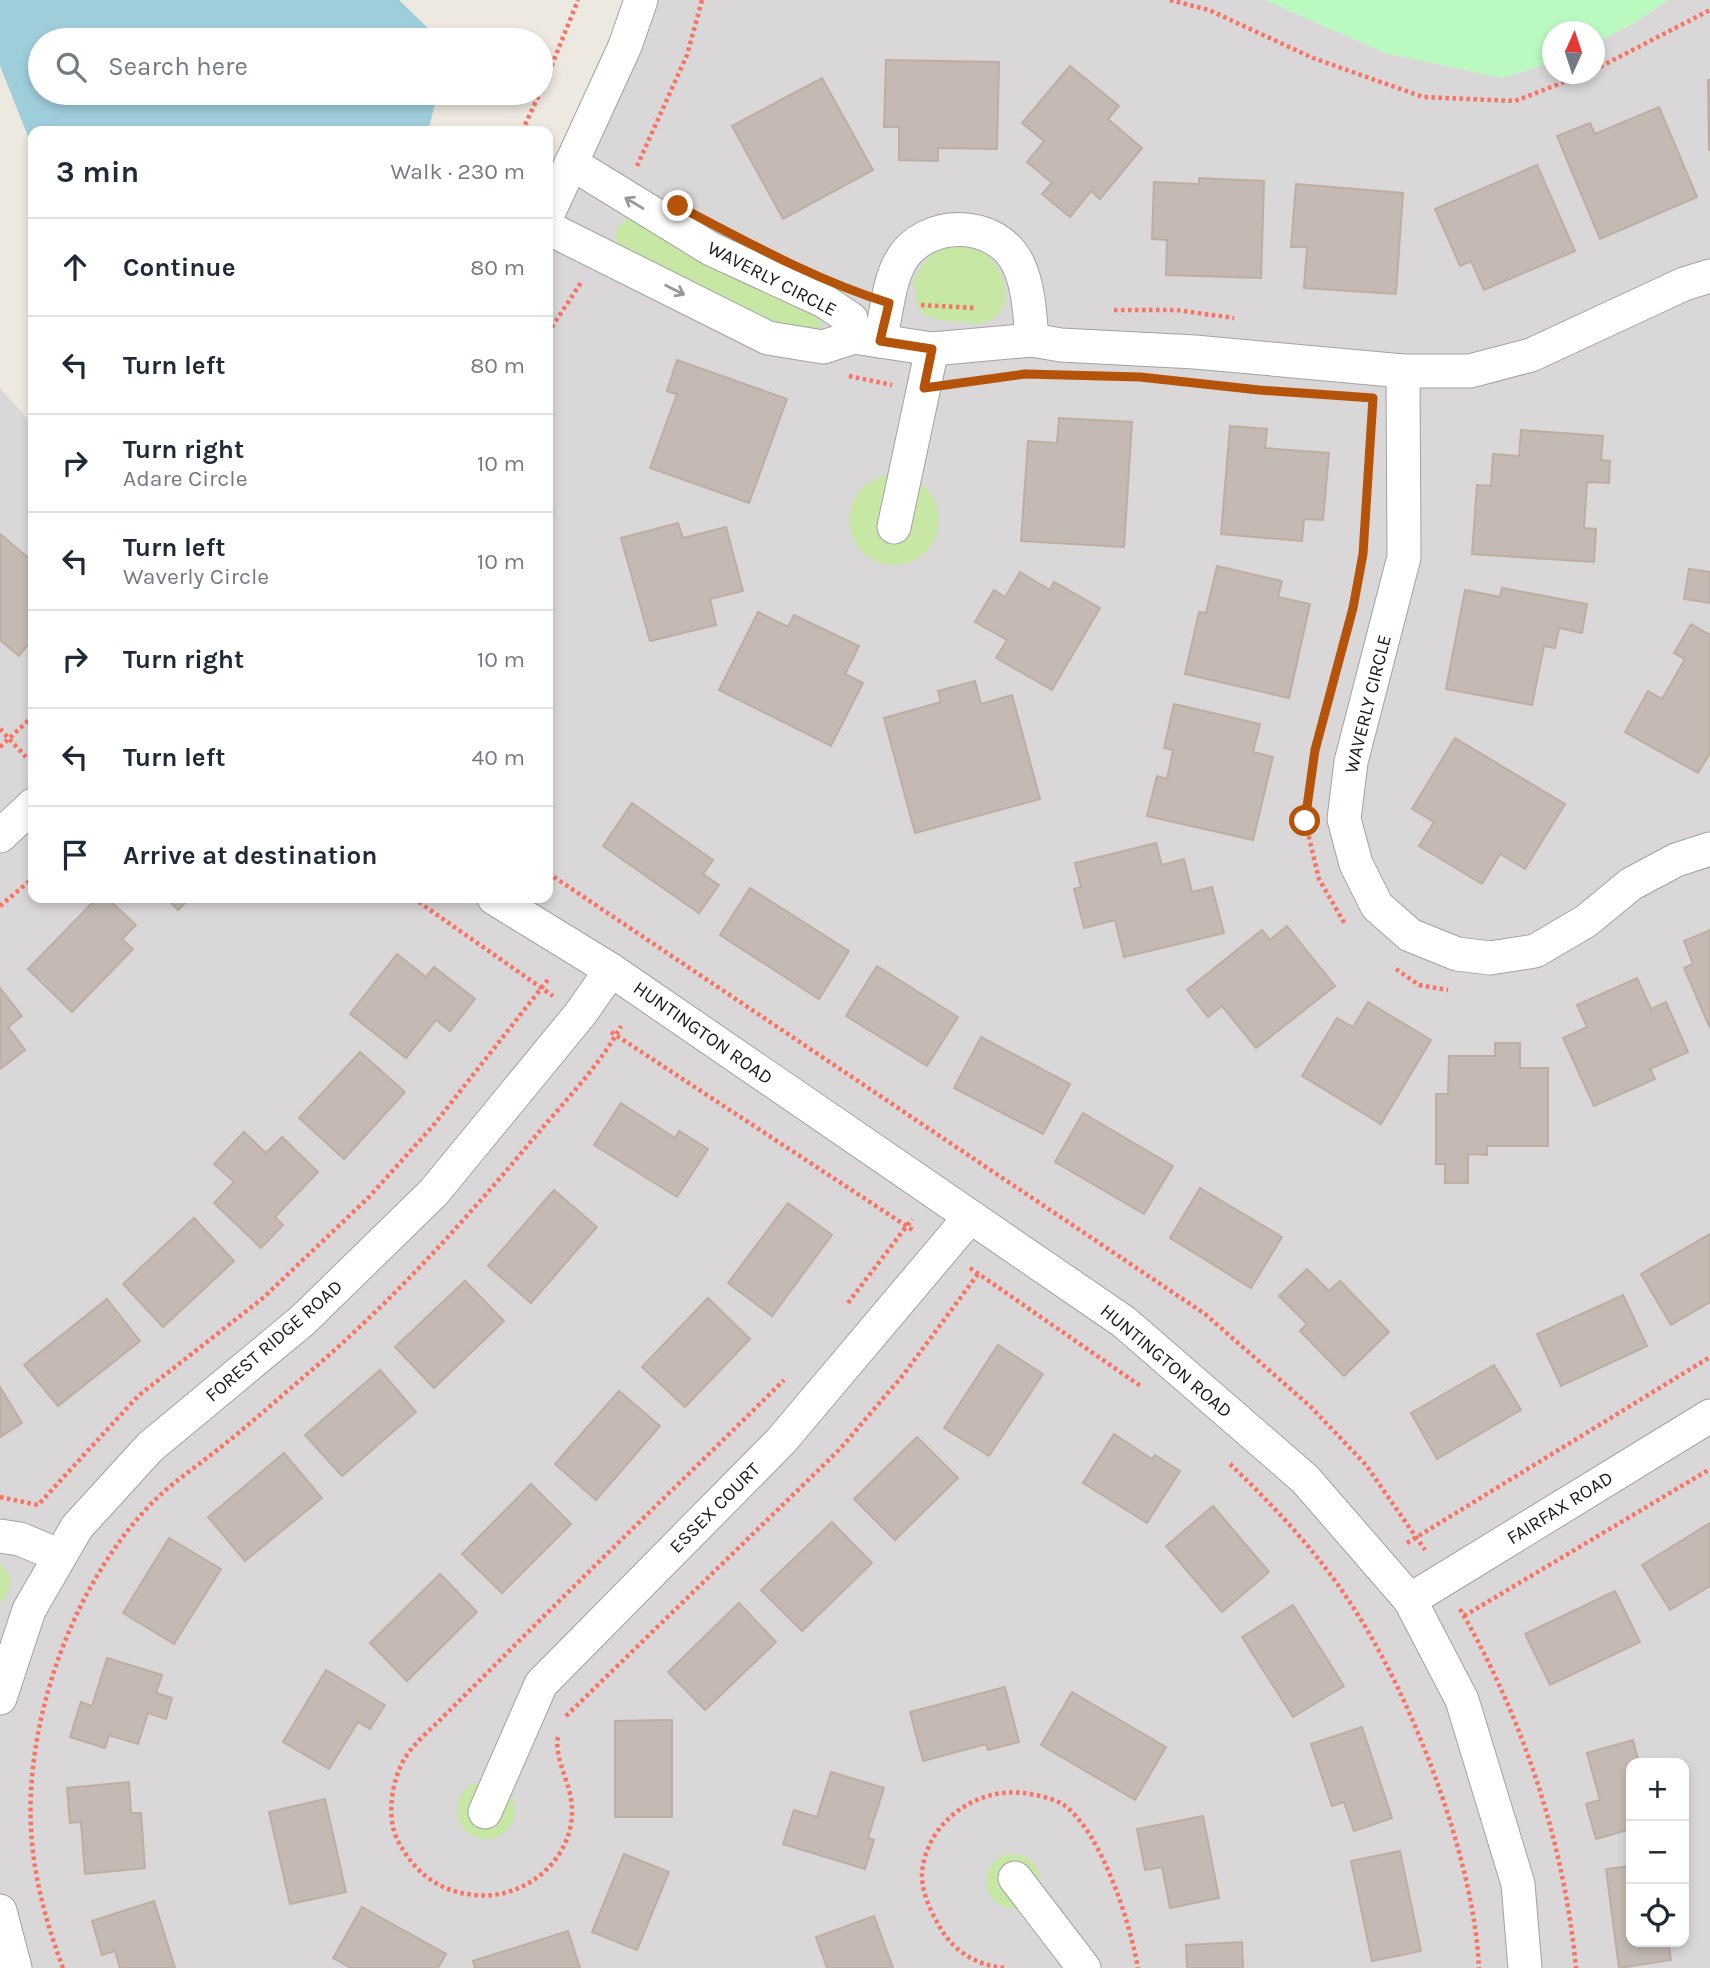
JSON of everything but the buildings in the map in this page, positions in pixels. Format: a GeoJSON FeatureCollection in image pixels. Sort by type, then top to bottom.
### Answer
{"type":"FeatureCollection","features":[{"type":"Feature","properties":{"kind":"street"},"geometry":{"type":"LineString","coordinates":[[553,203],[625,46],[641,0]]}},
{"type":"Feature","properties":{"kind":"street","name":"WAVERLY CIRCLE"},"geometry":{"type":"LineString","coordinates":[[571,163],[710,249],[824,301],[851,319],[867,339]]}},
{"type":"Feature","properties":{"kind":"street"},"geometry":{"type":"LineString","coordinates":[[867,339],[889,303],[898,264],[908,250],[934,233],[969,228],[1000,242],[1019,265],[1030,325]]}},
{"type":"Feature","properties":{"kind":"street","name":"WAVERLY CIRCLE"},"geometry":{"type":"LineString","coordinates":[[553,230],[768,338],[823,347],[867,339],[932,349],[1030,325],[1061,345],[1195,352],[1403,371],[1470,371],[1531,355],[1684,284],[1710,276]]}},
{"type":"Feature","properties":{"kind":"street"},"geometry":{"type":"LineString","coordinates":[[894,527],[932,349]]}},
{"type":"Feature","properties":{"kind":"street","name":"WAVERLY CIRCLE"},"geometry":{"type":"LineString","coordinates":[[1403,371],[1404,557],[1350,762],[1344,819],[1356,864],[1377,906],[1410,935],[1457,954],[1490,958],[1535,951],[1586,921],[1631,884],[1676,860],[1710,849]]}},
{"type":"Feature","properties":{"kind":"street","name":"HUNTINGTON ROAD"},"geometry":{"type":"LineString","coordinates":[[502,903],[611,970],[1124,1322],[1295,1471],[1410,1600],[1462,1699],[1518,1884],[1525,1968]]}},
{"type":"Feature","properties":{"kind":"street","name":"FOREST RIDGE ROAD"},"geometry":{"type":"LineString","coordinates":[[0,1698],[6,1658],[29,1610],[77,1527],[150,1447],[303,1320],[434,1192],[581,1013],[611,970]]}},
{"type":"Feature","properties":{"kind":"street","name":"ESSEX COURT"},"geometry":{"type":"LineString","coordinates":[[485,1812],[541,1684],[781,1441],[970,1217]]}},
{"type":"Feature","properties":{"kind":"street","name":"FAIRFAX ROAD"},"geometry":{"type":"LineString","coordinates":[[1410,1600],[1710,1416]]}},
{"type":"Feature","properties":{"kind":"street"},"geometry":{"type":"LineString","coordinates":[[0,1536],[20,1539],[60,1556]]}},
{"type":"Feature","properties":{"kind":"street"},"geometry":{"type":"LineString","coordinates":[[1014,1878],[1084,1968]]}},
{"type":"Feature","properties":{"kind":"street"},"geometry":{"type":"LineString","coordinates":[[0,1911],[15,1968]]}},
{"type":"Feature","properties":{"kind":"path"},"geometry":{"type":"LineString","coordinates":[[553,62],[578,0]]}},
{"type":"Feature","properties":{"kind":"path"},"geometry":{"type":"LineString","coordinates":[[1170,0],[1209,10],[1313,58],[1423,97],[1515,102],[1560,84]]}},
{"type":"Feature","properties":{"kind":"path"},"geometry":{"type":"LineString","coordinates":[[1605,64],[1710,10]]}},
{"type":"Feature","properties":{"kind":"path"},"geometry":{"type":"LineString","coordinates":[[524,126],[535,105]]}},
{"type":"Feature","properties":{"kind":"path"},"geometry":{"type":"LineString","coordinates":[[889,303],[1030,325]]}},
{"type":"Feature","properties":{"kind":"path"},"geometry":{"type":"LineString","coordinates":[[1111,310],[1176,310],[1241,318]]}},
{"type":"Feature","properties":{"kind":"path"},"geometry":{"type":"LineString","coordinates":[[846,376],[887,385],[924,388]]}},
{"type":"Feature","properties":{"kind":"path"},"geometry":{"type":"LineString","coordinates":[[1353,608],[1363,554],[1366,498]]}},
{"type":"Feature","properties":{"kind":"path"},"geometry":{"type":"LineString","coordinates":[[0,747],[28,721]]}},
{"type":"Feature","properties":{"kind":"path"},"geometry":{"type":"LineString","coordinates":[[0,729],[26,757]]}},
{"type":"Feature","properties":{"kind":"path"},"geometry":{"type":"LineString","coordinates":[[1312,773],[1305,821],[1319,880],[1343,922],[1351,930]]}},
{"type":"Feature","properties":{"kind":"path"},"geometry":{"type":"LineString","coordinates":[[0,906],[28,882]]}},
{"type":"Feature","properties":{"kind":"path"},"geometry":{"type":"LineString","coordinates":[[1387,962],[1419,985],[1454,991]]}},
{"type":"Feature","properties":{"kind":"path"},"geometry":{"type":"LineString","coordinates":[[0,1497],[38,1505],[138,1396],[263,1298],[326,1240],[432,1127],[550,976]]}},
{"type":"Feature","properties":{"kind":"path"},"geometry":{"type":"LineString","coordinates":[[63,1968],[38,1881],[32,1841],[33,1780],[41,1722],[55,1670],[74,1619],[98,1577],[125,1536],[157,1499],[311,1370],[404,1285],[520,1156],[621,1026]]}},
{"type":"Feature","properties":{"kind":"path"},"geometry":{"type":"LineString","coordinates":[[762,1132],[942,1249],[1153,1395]]}},
{"type":"Feature","properties":{"kind":"path"},"geometry":{"type":"LineString","coordinates":[[1401,1548],[1710,1357]]}},
{"type":"Feature","properties":{"kind":"path"},"geometry":{"type":"LineString","coordinates":[[1229,1463],[1298,1535],[1352,1605],[1400,1695],[1432,1767],[1457,1849],[1478,1934],[1479,1968]]}},
{"type":"Feature","properties":{"kind":"path"},"geometry":{"type":"LineString","coordinates":[[1464,1616],[1710,1469]]}},
{"type":"Feature","properties":{"kind":"shaded area"},"geometry":{"type":"Polygon","coordinates":[[[658,0],[1265,0],[1385,53],[1503,78],[1542,65],[1542,84],[1605,84],[1605,38],[1634,23],[1668,0],[1710,0],[1710,1968],[0,1968],[0,388],[28,419],[28,903],[553,903],[553,232],[569,205],[658,0]]]}},
{"type":"Feature","properties":{"kind":"green space"},"geometry":{"type":"Polygon","coordinates":[[[1265,0],[1668,0],[1634,23],[1605,38],[1605,21],[1542,21],[1542,65],[1503,78],[1385,53],[1265,0]]]}},
{"type":"Feature","properties":{"kind":"green space"},"geometry":{"type":"Polygon","coordinates":[[[638,217],[821,314],[821,328],[806,330],[756,315],[694,287],[626,251],[616,243],[616,232],[620,224],[638,217]]]}},
{"type":"Feature","properties":{"kind":"green space"},"geometry":{"type":"Polygon","coordinates":[[[948,245],[976,248],[996,266],[1005,288],[1005,299],[995,318],[983,323],[939,320],[921,311],[913,279],[932,252],[948,245]]]}},
{"type":"Feature","properties":{"kind":"green space"},"geometry":{"type":"Polygon","coordinates":[[[885,475],[903,475],[919,482],[932,495],[939,511],[939,529],[932,545],[919,558],[903,565],[885,565],[869,558],[856,545],[849,529],[849,511],[856,495],[869,482],[885,475]]]}},
{"type":"Feature","properties":{"kind":"green space"},"geometry":{"type":"Polygon","coordinates":[[[0,1562],[11,1579],[8,1593],[0,1603],[0,1562]]]}},
{"type":"Feature","properties":{"kind":"green space"},"geometry":{"type":"Polygon","coordinates":[[[486,1781],[497,1783],[510,1794],[515,1810],[513,1821],[502,1834],[486,1839],[475,1837],[462,1826],[457,1810],[459,1799],[470,1786],[486,1781]]]}},
{"type":"Feature","properties":{"kind":"green space"},"geometry":{"type":"Polygon","coordinates":[[[1018,1854],[1028,1858],[1036,1866],[1040,1881],[1036,1896],[1028,1904],[1008,1908],[998,1904],[990,1896],[986,1876],[990,1866],[998,1858],[1018,1854]]]}},
{"type":"Feature","properties":{"kind":"water"},"geometry":{"type":"Polygon","coordinates":[[[0,0],[399,0],[428,28],[28,28],[28,105],[435,105],[429,126],[28,126],[28,136],[0,66],[0,0]]]}},
{"type":"Feature","properties":{"kind":"route"},"geometry":{"type":"LineString","coordinates":[[678,206],[779,259],[857,293],[889,303],[880,341],[932,349],[924,388],[1025,374],[1140,377],[1259,390],[1373,398],[1363,554],[1353,608],[1315,750],[1305,821]]}}]}
